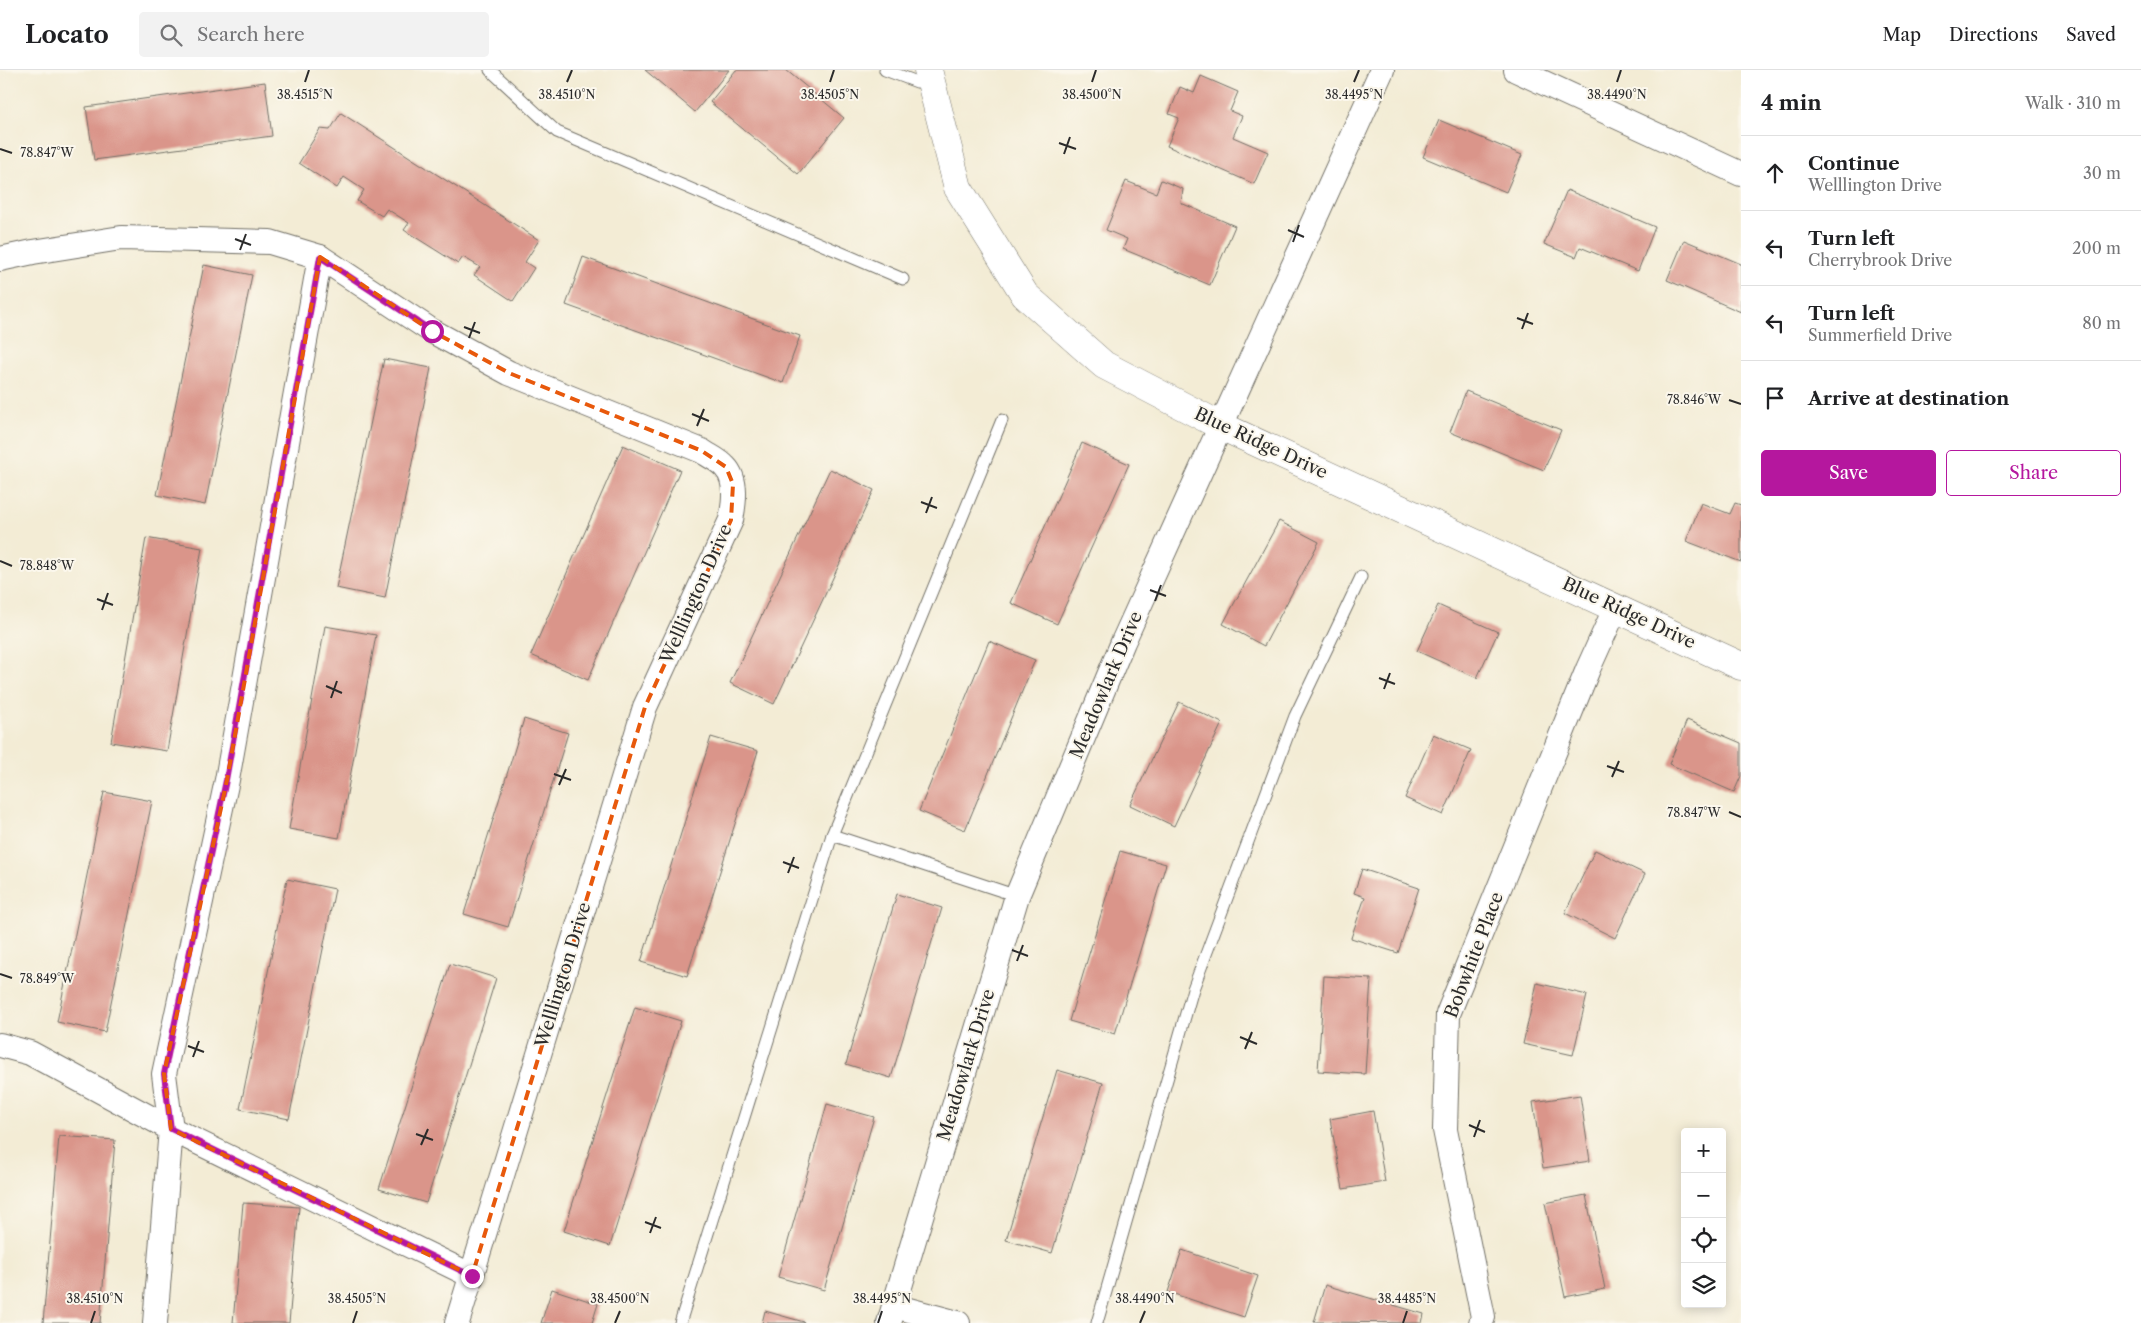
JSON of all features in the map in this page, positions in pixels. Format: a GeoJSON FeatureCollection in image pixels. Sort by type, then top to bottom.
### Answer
{"type":"FeatureCollection","features":[{"type":"Feature","properties":{"kind":"street","name":"Meadowlark Drive"},"geometry":{"type":"LineString","coordinates":[[892,1314],[1017,896],[1123,642],[1382,70]]}},
{"type":"Feature","properties":{"kind":"street"},"geometry":{"type":"LineString","coordinates":[[1516,70],[1741,174]]}},
{"type":"Feature","properties":{"kind":"street","name":"Blue Ridge Drive"},"geometry":{"type":"LineString","coordinates":[[929,76],[958,188],[1025,295],[1104,365],[1222,426],[1741,666]]}},
{"type":"Feature","properties":{"kind":"street","name":"Welllington Drive"},"geometry":{"type":"LineString","coordinates":[[0,259],[121,238],[270,242],[320,257],[432,331],[509,373],[702,451],[726,467],[733,484],[734,504],[731,520],[645,707],[457,1323]]}},
{"type":"Feature","properties":{"kind":"street"},"geometry":{"type":"LineString","coordinates":[[155,1323],[171,1129],[164,1074],[226,780],[320,257]]}},
{"type":"Feature","properties":{"kind":"street","name":"Bobwhite Place"},"geometry":{"type":"LineString","coordinates":[[1482,1323],[1483,1317],[1445,1130],[1448,1014],[1588,669],[1616,607]]}},
{"type":"Feature","properties":{"kind":"street"},"geometry":{"type":"LineString","coordinates":[[0,1045],[30,1053],[171,1129],[472,1276]]}},
{"type":"Feature","properties":{"kind":"street"},"geometry":{"type":"LineString","coordinates":[[892,1314],[958,1323]]}},
{"type":"Feature","properties":{"kind":"lane"},"geometry":{"type":"LineString","coordinates":[[490,70],[557,132],[903,279]]}},
{"type":"Feature","properties":{"kind":"lane"},"geometry":{"type":"LineString","coordinates":[[885,70],[917,82],[929,76]]}},
{"type":"Feature","properties":{"kind":"lane"},"geometry":{"type":"LineString","coordinates":[[680,1323],[832,835],[1002,420]]}},
{"type":"Feature","properties":{"kind":"lane"},"geometry":{"type":"LineString","coordinates":[[1097,1323],[1193,989],[1295,716],[1361,577]]}},
{"type":"Feature","properties":{"kind":"lane"},"geometry":{"type":"LineString","coordinates":[[832,835],[1017,896]]}},
{"type":"Feature","properties":{"kind":"highlighted area"},"geometry":{"type":"Polygon","coordinates":[[[320,257],[432,331],[509,373],[702,451],[726,467],[733,484],[731,520],[645,707],[472,1276],[171,1129],[164,1074],[227,780],[320,257]]]}},
{"type":"Feature","properties":{"kind":"building"},"geometry":{"type":"Polygon","coordinates":[[[645,70],[729,70],[695,112],[645,70]]]}},
{"type":"Feature","properties":{"kind":"building"},"geometry":{"type":"Polygon","coordinates":[[[736,70],[786,70],[844,118],[798,174],[710,102],[736,70]]]}},
{"type":"Feature","properties":{"kind":"building"},"geometry":{"type":"Polygon","coordinates":[[[1201,76],[1238,92],[1230,111],[1242,116],[1233,137],[1268,152],[1254,184],[1167,146],[1179,118],[1169,114],[1180,87],[1194,93],[1201,76]]]}},
{"type":"Feature","properties":{"kind":"building"},"geometry":{"type":"Polygon","coordinates":[[[265,82],[272,136],[94,160],[86,107],[265,82]]]}},
{"type":"Feature","properties":{"kind":"building"},"geometry":{"type":"Polygon","coordinates":[[[341,113],[539,240],[525,262],[534,268],[513,301],[474,275],[480,267],[463,257],[458,264],[404,230],[409,223],[387,209],[382,216],[357,201],[364,190],[344,177],[337,188],[299,163],[320,129],[330,130],[341,113]]]}},
{"type":"Feature","properties":{"kind":"building"},"geometry":{"type":"Polygon","coordinates":[[[1439,120],[1522,155],[1506,192],[1423,157],[1439,120]]]}},
{"type":"Feature","properties":{"kind":"building"},"geometry":{"type":"Polygon","coordinates":[[[1161,180],[1183,189],[1181,203],[1235,226],[1210,285],[1123,249],[1127,239],[1106,230],[1126,181],[1156,193],[1161,180]]]}},
{"type":"Feature","properties":{"kind":"building"},"geometry":{"type":"Polygon","coordinates":[[[1567,190],[1655,227],[1638,271],[1580,247],[1576,257],[1544,244],[1567,190]]]}},
{"type":"Feature","properties":{"kind":"building"},"geometry":{"type":"Polygon","coordinates":[[[1684,240],[1741,264],[1741,312],[1667,280],[1684,240]]]}},
{"type":"Feature","properties":{"kind":"building"},"geometry":{"type":"Polygon","coordinates":[[[583,257],[800,336],[783,383],[566,305],[583,257]]]}},
{"type":"Feature","properties":{"kind":"building"},"geometry":{"type":"Polygon","coordinates":[[[204,265],[252,275],[205,505],[157,495],[204,265]]]}},
{"type":"Feature","properties":{"kind":"building"},"geometry":{"type":"Polygon","coordinates":[[[384,359],[431,368],[385,598],[336,588],[384,359]]]}},
{"type":"Feature","properties":{"kind":"building"},"geometry":{"type":"Polygon","coordinates":[[[1466,391],[1561,430],[1544,470],[1450,432],[1466,391]]]}},
{"type":"Feature","properties":{"kind":"building"},"geometry":{"type":"Polygon","coordinates":[[[1082,443],[1129,464],[1057,624],[1011,603],[1082,443]]]}},
{"type":"Feature","properties":{"kind":"building"},"geometry":{"type":"Polygon","coordinates":[[[623,445],[680,470],[588,680],[531,655],[623,445]]]}},
{"type":"Feature","properties":{"kind":"building"},"geometry":{"type":"Polygon","coordinates":[[[830,469],[874,490],[774,704],[730,683],[830,469]]]}},
{"type":"Feature","properties":{"kind":"building"},"geometry":{"type":"Polygon","coordinates":[[[1701,503],[1730,514],[1735,503],[1741,505],[1741,562],[1686,541],[1701,503]]]}},
{"type":"Feature","properties":{"kind":"building"},"geometry":{"type":"Polygon","coordinates":[[[1279,521],[1319,542],[1264,646],[1223,624],[1279,521]]]}},
{"type":"Feature","properties":{"kind":"building"},"geometry":{"type":"Polygon","coordinates":[[[146,538],[202,548],[167,751],[111,742],[146,538]]]}},
{"type":"Feature","properties":{"kind":"building"},"geometry":{"type":"Polygon","coordinates":[[[1438,605],[1498,632],[1477,678],[1417,651],[1438,605]]]}},
{"type":"Feature","properties":{"kind":"building"},"geometry":{"type":"Polygon","coordinates":[[[325,626],[376,635],[339,838],[289,829],[325,626]]]}},
{"type":"Feature","properties":{"kind":"building"},"geometry":{"type":"Polygon","coordinates":[[[989,641],[1035,660],[965,830],[919,811],[989,641]]]}},
{"type":"Feature","properties":{"kind":"building"},"geometry":{"type":"Polygon","coordinates":[[[1179,702],[1222,723],[1174,826],[1130,805],[1179,702]]]}},
{"type":"Feature","properties":{"kind":"building"},"geometry":{"type":"Polygon","coordinates":[[[524,719],[568,733],[508,927],[464,914],[524,719]]]}},
{"type":"Feature","properties":{"kind":"building"},"geometry":{"type":"Polygon","coordinates":[[[1687,720],[1741,743],[1741,776],[1734,792],[1669,764],[1687,720]]]}},
{"type":"Feature","properties":{"kind":"building"},"geometry":{"type":"Polygon","coordinates":[[[1433,734],[1471,750],[1443,815],[1405,798],[1433,734]]]}},
{"type":"Feature","properties":{"kind":"building"},"geometry":{"type":"Polygon","coordinates":[[[711,737],[758,751],[687,976],[641,962],[711,737]]]}},
{"type":"Feature","properties":{"kind":"building"},"geometry":{"type":"Polygon","coordinates":[[[104,792],[152,801],[105,1032],[57,1022],[104,792]]]}},
{"type":"Feature","properties":{"kind":"building"},"geometry":{"type":"Polygon","coordinates":[[[1595,850],[1645,874],[1615,938],[1565,913],[1595,850]]]}},
{"type":"Feature","properties":{"kind":"building"},"geometry":{"type":"Polygon","coordinates":[[[1120,851],[1166,864],[1115,1034],[1069,1021],[1120,851]]]}},
{"type":"Feature","properties":{"kind":"building"},"geometry":{"type":"Polygon","coordinates":[[[1362,869],[1419,888],[1398,953],[1351,938],[1365,897],[1354,893],[1362,869]]]}},
{"type":"Feature","properties":{"kind":"building"},"geometry":{"type":"Polygon","coordinates":[[[287,879],[335,889],[289,1119],[240,1109],[287,879]]]}},
{"type":"Feature","properties":{"kind":"building"},"geometry":{"type":"Polygon","coordinates":[[[897,894],[942,908],[891,1078],[846,1064],[897,894]]]}},
{"type":"Feature","properties":{"kind":"building"},"geometry":{"type":"Polygon","coordinates":[[[450,964],[496,978],[426,1203],[379,1189],[450,964]]]}},
{"type":"Feature","properties":{"kind":"building"},"geometry":{"type":"Polygon","coordinates":[[[1324,976],[1371,979],[1365,1074],[1318,1071],[1324,976]]]}},
{"type":"Feature","properties":{"kind":"building"},"geometry":{"type":"Polygon","coordinates":[[[1537,983],[1587,995],[1573,1055],[1523,1044],[1537,983]]]}},
{"type":"Feature","properties":{"kind":"building"},"geometry":{"type":"Polygon","coordinates":[[[635,1007],[681,1021],[610,1246],[564,1231],[635,1007]]]}},
{"type":"Feature","properties":{"kind":"building"},"geometry":{"type":"Polygon","coordinates":[[[1057,1070],[1103,1083],[1052,1253],[1006,1240],[1057,1070]]]}},
{"type":"Feature","properties":{"kind":"building"},"geometry":{"type":"Polygon","coordinates":[[[1580,1095],[1590,1161],[1543,1168],[1533,1102],[1580,1095]]]}},
{"type":"Feature","properties":{"kind":"building"},"geometry":{"type":"Polygon","coordinates":[[[827,1104],[874,1117],[824,1290],[778,1277],[827,1104]]]}},
{"type":"Feature","properties":{"kind":"building"},"geometry":{"type":"Polygon","coordinates":[[[1373,1111],[1385,1182],[1343,1189],[1330,1119],[1373,1111]]]}},
{"type":"Feature","properties":{"kind":"building"},"geometry":{"type":"Polygon","coordinates":[[[59,1136],[115,1140],[100,1323],[43,1323],[59,1136]]]}},
{"type":"Feature","properties":{"kind":"building"},"geometry":{"type":"Polygon","coordinates":[[[1586,1195],[1605,1289],[1565,1297],[1545,1203],[1586,1195]]]}},
{"type":"Feature","properties":{"kind":"building"},"geometry":{"type":"Polygon","coordinates":[[[243,1203],[299,1207],[289,1323],[233,1323],[243,1203]]]}},
{"type":"Feature","properties":{"kind":"building"},"geometry":{"type":"Polygon","coordinates":[[[1182,1250],[1258,1276],[1244,1317],[1168,1292],[1182,1250]]]}},
{"type":"Feature","properties":{"kind":"building"},"geometry":{"type":"Polygon","coordinates":[[[1325,1285],[1424,1314],[1422,1323],[1314,1322],[1325,1285]]]}},
{"type":"Feature","properties":{"kind":"building"},"geometry":{"type":"Polygon","coordinates":[[[552,1289],[598,1304],[592,1323],[541,1323],[552,1289]]]}},
{"type":"Feature","properties":{"kind":"building"},"geometry":{"type":"Polygon","coordinates":[[[765,1311],[804,1322],[804,1323],[762,1323],[765,1311]]]}},
{"type":"Feature","properties":{"kind":"route"},"geometry":{"type":"LineString","coordinates":[[432,331],[320,257],[226,780],[164,1074],[171,1129],[472,1276]]}}]}
